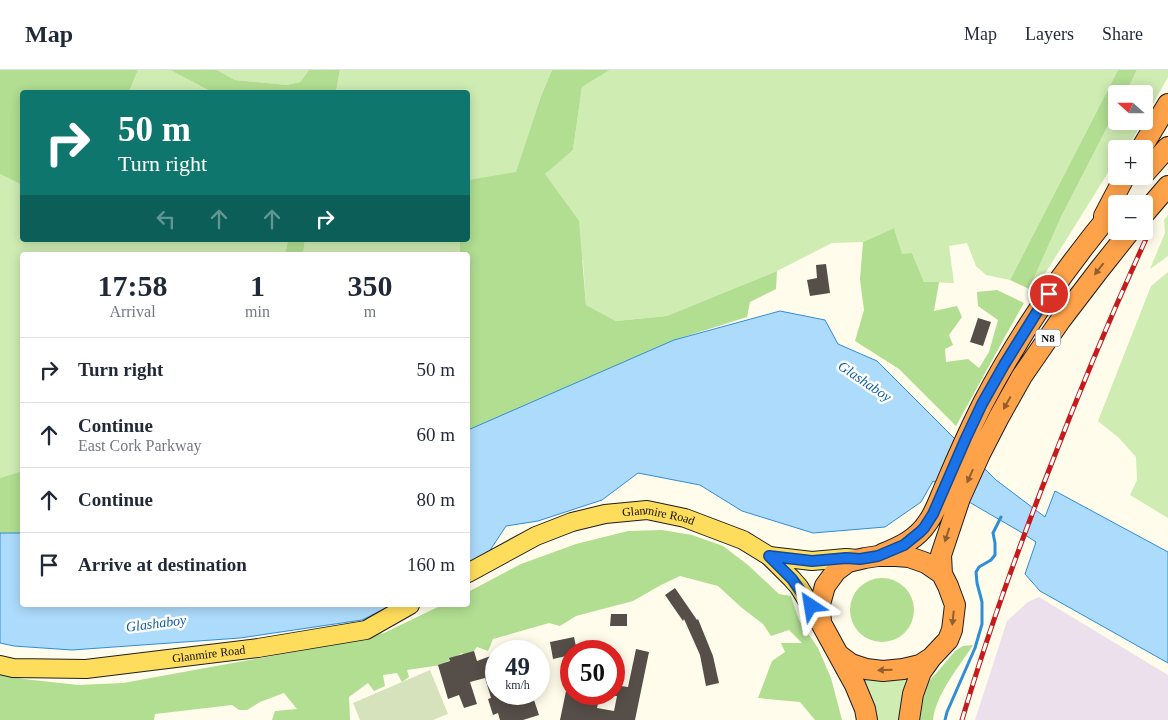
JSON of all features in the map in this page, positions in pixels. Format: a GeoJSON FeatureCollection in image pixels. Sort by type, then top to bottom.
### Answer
{"type":"FeatureCollection","features":[{"type":"Feature","properties":{"kind":"highway"},"geometry":{"type":"LineString","coordinates":[[1147,140],[1168,104]]}},
{"type":"Feature","properties":{"kind":"highway"},"geometry":{"type":"LineString","coordinates":[[1153,164],[1168,147]]}},
{"type":"Feature","properties":{"kind":"highway"},"geometry":{"type":"LineString","coordinates":[[1096,231],[1120,185]]}},
{"type":"Feature","properties":{"kind":"highway"},"geometry":{"type":"LineString","coordinates":[[1126,195],[1135,185]]}},
{"type":"Feature","properties":{"kind":"highway"},"geometry":{"type":"LineString","coordinates":[[1153,204],[1168,186]]}},
{"type":"Feature","properties":{"kind":"highway"},"geometry":{"type":"LineString","coordinates":[[1096,231],[1108,217]]}},
{"type":"Feature","properties":{"kind":"highway","name":"N8"},"geometry":{"type":"LineString","coordinates":[[909,720],[913,694],[921,672],[948,640],[952,630],[955,605],[942,574],[941,555],[951,522],[952,493],[966,438],[982,404],[1040,307],[1096,231]]}},
{"type":"Feature","properties":{"kind":"highway","name":"N8"},"geometry":{"type":"LineString","coordinates":[[869,558],[904,545],[924,528],[933,514],[952,493],[980,454],[1022,376],[1060,321],[1123,240]]}},
{"type":"Feature","properties":{"kind":"highway","name":"N8"},"geometry":{"type":"LineString","coordinates":[[821,623],[820,604],[825,586],[836,571],[848,562],[896,556],[926,563],[942,574]]}},
{"type":"Feature","properties":{"kind":"highway"},"geometry":{"type":"LineString","coordinates":[[821,623],[854,685],[865,709],[867,720]]}},
{"type":"Feature","properties":{"kind":"highway","name":"N8"},"geometry":{"type":"LineString","coordinates":[[839,655],[851,664],[866,669],[883,671],[920,665],[931,658]]}},
{"type":"Feature","properties":{"kind":"main road","name":"Glanmire Road"},"geometry":{"type":"LineString","coordinates":[[470,572],[536,536],[572,522],[605,514],[647,510],[685,518],[708,526],[743,540],[769,556],[799,587],[821,623]]}},
{"type":"Feature","properties":{"kind":"main road"},"geometry":{"type":"LineString","coordinates":[[769,556],[812,561],[869,558]]}},
{"type":"Feature","properties":{"kind":"main road","name":"Glanmire Road"},"geometry":{"type":"LineString","coordinates":[[0,665],[13,668],[86,669],[258,648],[366,630],[406,607]]}},
{"type":"Feature","properties":{"kind":"shaded area"},"geometry":{"type":"Polygon","coordinates":[[[1039,597],[1168,675],[1168,720],[975,720],[1007,621],[1028,602],[1039,597]]]}},
{"type":"Feature","properties":{"kind":"green space"},"geometry":{"type":"Polygon","coordinates":[[[0,70],[138,70],[130,90],[20,90],[20,184],[0,174],[0,70]]]}},
{"type":"Feature","properties":{"kind":"green space"},"geometry":{"type":"Polygon","coordinates":[[[138,70],[170,70],[208,90],[130,90],[138,70]]]}},
{"type":"Feature","properties":{"kind":"green space"},"geometry":{"type":"Polygon","coordinates":[[[170,70],[217,70],[235,80],[287,85],[300,82],[309,70],[340,70],[336,90],[208,90],[170,70]]]}},
{"type":"Feature","properties":{"kind":"green space"},"geometry":{"type":"Polygon","coordinates":[[[217,70],[309,70],[300,82],[287,85],[235,80],[217,70]]]}},
{"type":"Feature","properties":{"kind":"green space"},"geometry":{"type":"Polygon","coordinates":[[[340,70],[552,70],[541,96],[516,173],[470,180],[470,90],[336,90],[340,70]]]}},
{"type":"Feature","properties":{"kind":"green space"},"geometry":{"type":"Polygon","coordinates":[[[552,70],[610,70],[582,87],[573,150],[545,174],[579,221],[586,305],[616,321],[667,316],[777,271],[776,289],[750,302],[747,317],[674,340],[470,429],[470,252],[460,252],[460,242],[470,242],[470,180],[516,172],[541,96],[552,70]]]}},
{"type":"Feature","properties":{"kind":"green space"},"geometry":{"type":"Polygon","coordinates":[[[610,70],[1118,70],[1110,85],[1108,85],[1108,89],[1010,280],[986,275],[976,266],[967,243],[949,246],[954,283],[924,282],[912,253],[902,255],[894,228],[863,242],[832,243],[777,271],[667,316],[616,321],[586,305],[583,261],[544,174],[573,150],[582,87],[610,70]]]}},
{"type":"Feature","properties":{"kind":"green space"},"geometry":{"type":"Polygon","coordinates":[[[1118,70],[1137,70],[1130,85],[1110,85],[1118,70]]]}},
{"type":"Feature","properties":{"kind":"green space"},"geometry":{"type":"Polygon","coordinates":[[[1137,70],[1168,70],[1168,77],[1153,104],[1153,85],[1130,85],[1137,70]]]}},
{"type":"Feature","properties":{"kind":"green space"},"geometry":{"type":"Polygon","coordinates":[[[1108,89],[1108,126],[1062,215],[1029,289],[1010,280],[1108,89]]]}},
{"type":"Feature","properties":{"kind":"green space"},"geometry":{"type":"Polygon","coordinates":[[[1108,126],[1108,130],[1138,130],[1132,140],[1108,140],[1108,173],[1031,296],[1029,289],[1062,215],[1108,126]]]}},
{"type":"Feature","properties":{"kind":"green space"},"geometry":{"type":"Polygon","coordinates":[[[0,174],[20,184],[20,242],[288,242],[286,252],[20,252],[20,472],[0,478],[0,174]]]}},
{"type":"Feature","properties":{"kind":"green space"},"geometry":{"type":"Polygon","coordinates":[[[1168,215],[1168,256],[1150,269],[1165,233],[1164,220],[1168,215]]]}},
{"type":"Feature","properties":{"kind":"green space"},"geometry":{"type":"Polygon","coordinates":[[[894,228],[902,254],[912,253],[924,282],[939,282],[934,311],[957,306],[962,317],[949,335],[953,345],[945,349],[946,362],[968,359],[979,368],[989,352],[998,320],[978,306],[977,292],[997,290],[1024,303],[956,426],[899,369],[855,341],[864,310],[860,279],[863,242],[894,228]]]}},
{"type":"Feature","properties":{"kind":"green space"},"geometry":{"type":"Polygon","coordinates":[[[288,242],[305,242],[303,252],[286,252],[288,242]]]}},
{"type":"Feature","properties":{"kind":"green space"},"geometry":{"type":"Polygon","coordinates":[[[305,242],[460,242],[460,252],[303,252],[305,242]]]}},
{"type":"Feature","properties":{"kind":"green space"},"geometry":{"type":"Polygon","coordinates":[[[1168,272],[1168,518],[1130,495],[1137,480],[1136,457],[1119,438],[1098,421],[1151,286],[1168,272]]]}},
{"type":"Feature","properties":{"kind":"green space"},"geometry":{"type":"Polygon","coordinates":[[[20,472],[20,533],[0,533],[0,478],[20,472]]]}},
{"type":"Feature","properties":{"kind":"green space"},"geometry":{"type":"Polygon","coordinates":[[[662,530],[692,535],[723,546],[748,565],[779,594],[791,596],[799,620],[818,648],[831,678],[842,720],[815,720],[800,702],[758,698],[772,661],[785,652],[781,643],[802,643],[789,630],[771,636],[763,624],[718,586],[680,576],[633,601],[576,616],[560,626],[549,623],[493,640],[485,640],[485,650],[477,647],[469,658],[462,653],[441,665],[407,670],[409,677],[402,682],[397,673],[383,675],[385,686],[374,691],[368,683],[349,697],[350,720],[272,720],[275,711],[297,709],[284,693],[260,702],[247,710],[239,710],[232,705],[155,714],[154,720],[0,720],[0,674],[24,679],[78,685],[123,683],[337,644],[384,633],[438,607],[470,607],[470,591],[521,564],[576,544],[628,531],[662,530]]]}},
{"type":"Feature","properties":{"kind":"green space"},"geometry":{"type":"Polygon","coordinates":[[[882,578],[894,581],[905,587],[911,598],[914,610],[911,622],[905,633],[894,639],[882,642],[870,639],[859,633],[853,622],[850,610],[853,598],[859,587],[870,581],[882,578]]]}},
{"type":"Feature","properties":{"kind":"green space"},"geometry":{"type":"Polygon","coordinates":[[[973,645],[943,691],[933,720],[920,720],[924,693],[930,680],[955,651],[963,646],[973,645]]]}},
{"type":"Feature","properties":{"kind":"green space"},"geometry":{"type":"Polygon","coordinates":[[[430,670],[448,714],[433,720],[360,720],[353,703],[430,670]]]}},
{"type":"Feature","properties":{"kind":"green space"},"geometry":{"type":"Polygon","coordinates":[[[858,675],[915,675],[905,720],[874,720],[858,675]]]}},
{"type":"Feature","properties":{"kind":"water","name":"Glashaboy"},"geometry":{"type":"Polygon","coordinates":[[[780,311],[825,320],[838,344],[877,361],[996,480],[1045,517],[1055,491],[1168,552],[1168,663],[1040,591],[1025,574],[1036,542],[933,481],[921,502],[885,527],[813,533],[742,511],[700,485],[638,473],[602,500],[538,521],[506,526],[485,558],[470,566],[470,429],[674,340],[780,311]]]}},
{"type":"Feature","properties":{"kind":"water","name":"Glashaboy"},"geometry":{"type":"Polygon","coordinates":[[[0,533],[20,533],[20,607],[388,607],[362,620],[240,638],[72,650],[14,646],[0,643],[0,533]]]}},
{"type":"Feature","properties":{"kind":"building"},"geometry":{"type":"Polygon","coordinates":[[[826,264],[830,293],[810,296],[807,280],[817,278],[816,265],[826,264]]]}},
{"type":"Feature","properties":{"kind":"building"},"geometry":{"type":"Polygon","coordinates":[[[978,318],[991,322],[983,346],[970,342],[978,318]]]}},
{"type":"Feature","properties":{"kind":"building"},"geometry":{"type":"Polygon","coordinates":[[[675,588],[698,619],[713,656],[719,683],[706,686],[700,655],[684,619],[683,621],[665,595],[675,588]]]}},
{"type":"Feature","properties":{"kind":"building"},"geometry":{"type":"Polygon","coordinates":[[[611,614],[627,614],[627,626],[610,626],[611,614]]]}},
{"type":"Feature","properties":{"kind":"building"},"geometry":{"type":"Polygon","coordinates":[[[574,637],[575,640],[560,640],[560,657],[553,659],[550,642],[574,637]]]}},
{"type":"Feature","properties":{"kind":"building"},"geometry":{"type":"Polygon","coordinates":[[[636,649],[649,652],[635,720],[560,720],[563,705],[598,705],[597,708],[614,711],[615,705],[625,705],[625,687],[628,687],[636,649]]]}},
{"type":"Feature","properties":{"kind":"building"},"geometry":{"type":"Polygon","coordinates":[[[474,651],[477,661],[485,658],[485,678],[470,682],[477,704],[464,708],[459,695],[448,699],[438,665],[450,661],[449,658],[474,651]]]}},
{"type":"Feature","properties":{"kind":"building"},"geometry":{"type":"Polygon","coordinates":[[[490,705],[536,705],[539,715],[523,720],[500,720],[498,713],[493,715],[490,705]]]}},
{"type":"Feature","properties":{"kind":"waterway"},"geometry":{"type":"LineString","coordinates":[[945,720],[975,648],[982,624],[982,602],[976,572],[979,567],[991,560],[995,555],[993,533],[1001,517]]}},
{"type":"Feature","properties":{"kind":"railway"},"geometry":{"type":"LineString","coordinates":[[962,720],[992,625],[1037,501],[1120,296],[1146,240]]}},
{"type":"Feature","properties":{"kind":"route"},"geometry":{"type":"LineString","coordinates":[[811,606],[799,587],[769,556],[812,561],[846,558],[860,559],[878,556],[904,545],[920,532],[933,514],[982,404],[1049,294]]}}]}
